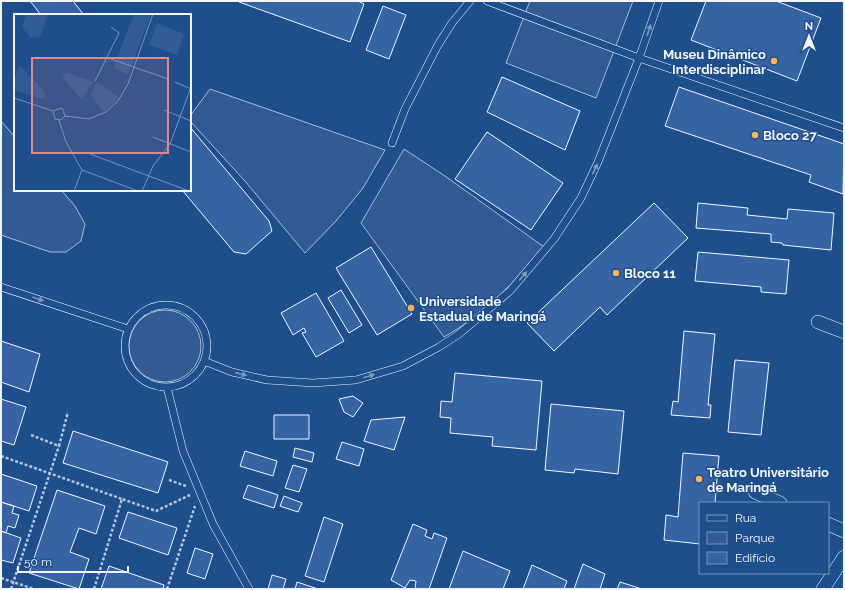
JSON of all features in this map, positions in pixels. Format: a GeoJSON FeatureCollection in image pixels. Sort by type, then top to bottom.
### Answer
{"type":"FeatureCollection","features":[{"type":"Feature","properties":{"kind":"street"},"geometry":{"type":"LineString","coordinates":[[818,322],[844,332]]}},
{"type":"Feature","properties":{"kind":"street"},"geometry":{"type":"LineString","coordinates":[[755,492],[778,502]]}},
{"type":"Feature","properties":{"kind":"street"},"geometry":{"type":"LineString","coordinates":[[829,524],[844,531]]}},
{"type":"Feature","properties":{"kind":"street"},"geometry":{"type":"LineString","coordinates":[[823,589],[844,557]]}},
{"type":"Feature","properties":{"kind":"lane"},"geometry":{"type":"LineString","coordinates":[[392,143],[405,109],[435,51],[452,23],[470,1]]}},
{"type":"Feature","properties":{"kind":"lane"},"geometry":{"type":"LineString","coordinates":[[487,1],[639,58],[844,128]]}},
{"type":"Feature","properties":{"kind":"lane"},"geometry":{"type":"LineString","coordinates":[[204,361],[232,372],[267,380],[313,383],[356,380],[403,366],[439,347],[459,334],[510,291],[554,239],[581,198],[598,162],[639,58],[659,1]]}},
{"type":"Feature","properties":{"kind":"lane"},"geometry":{"type":"LineString","coordinates":[[1,287],[128,329]]}},
{"type":"Feature","properties":{"kind":"lane"},"geometry":{"type":"LineString","coordinates":[[165,305],[183,309],[191,314],[200,324],[205,336],[206,348],[204,361],[198,371],[189,379],[179,384],[167,387],[144,381],[135,373],[128,363],[125,352],[125,340],[128,329],[143,312],[154,307],[165,305]]}},
{"type":"Feature","properties":{"kind":"lane"},"geometry":{"type":"LineString","coordinates":[[167,387],[183,451],[213,524],[249,589]]}},
{"type":"Feature","properties":{"kind":"path"},"geometry":{"type":"LineString","coordinates":[[11,589],[59,446],[68,412]]}},
{"type":"Feature","properties":{"kind":"path"},"geometry":{"type":"LineString","coordinates":[[31,436],[59,446]]}},
{"type":"Feature","properties":{"kind":"path"},"geometry":{"type":"LineString","coordinates":[[1,456],[156,511],[200,490]]}},
{"type":"Feature","properties":{"kind":"path"},"geometry":{"type":"LineString","coordinates":[[166,589],[200,490]]}},
{"type":"Feature","properties":{"kind":"path"},"geometry":{"type":"LineString","coordinates":[[94,589],[122,499]]}},
{"type":"Feature","properties":{"kind":"path"},"geometry":{"type":"LineString","coordinates":[[1,578],[34,589]]}},
{"type":"Feature","properties":{"kind":"green space"},"geometry":{"type":"Polygon","coordinates":[[[530,1],[633,1],[596,98],[506,63],[530,1]]]}},
{"type":"Feature","properties":{"kind":"green space"},"geometry":{"type":"Polygon","coordinates":[[[210,89],[385,150],[363,188],[336,221],[305,253],[244,180],[191,122],[191,115],[210,89]]]}},
{"type":"Feature","properties":{"kind":"green space"},"geometry":{"type":"Polygon","coordinates":[[[1,121],[14,136],[14,191],[62,191],[75,206],[85,224],[81,241],[66,252],[50,252],[1,235],[1,121]]]}},
{"type":"Feature","properties":{"kind":"green space"},"geometry":{"type":"Polygon","coordinates":[[[404,149],[445,176],[544,247],[511,284],[485,308],[472,319],[444,337],[361,223],[404,149]]]}},
{"type":"Feature","properties":{"kind":"green space"},"geometry":{"type":"Polygon","coordinates":[[[165,310],[185,316],[195,326],[201,346],[195,366],[185,376],[165,382],[145,376],[135,366],[129,346],[135,326],[145,316],[165,310]]]}},
{"type":"Feature","properties":{"kind":"building"},"geometry":{"type":"Polygon","coordinates":[[[30,1],[73,1],[83,14],[40,14],[30,1]]]}},
{"type":"Feature","properties":{"kind":"building"},"geometry":{"type":"Polygon","coordinates":[[[358,1],[364,4],[350,42],[239,2],[358,1]]]}},
{"type":"Feature","properties":{"kind":"building","name":"Museu Dinâmico Interdisciplinar"},"geometry":{"type":"Polygon","coordinates":[[[706,1],[776,1],[821,18],[797,81],[691,40],[706,1]]]}},
{"type":"Feature","properties":{"kind":"building"},"geometry":{"type":"Polygon","coordinates":[[[383,6],[406,15],[389,59],[366,50],[383,6]]]}},
{"type":"Feature","properties":{"kind":"building"},"geometry":{"type":"Polygon","coordinates":[[[502,77],[580,111],[565,150],[487,112],[502,77]]]}},
{"type":"Feature","properties":{"kind":"building","name":"Bloco 27"},"geometry":{"type":"Polygon","coordinates":[[[679,87],[844,144],[843,194],[809,182],[811,175],[665,126],[679,87]]]}},
{"type":"Feature","properties":{"kind":"building"},"geometry":{"type":"Polygon","coordinates":[[[191,128],[269,221],[272,231],[246,254],[234,252],[183,191],[191,191],[191,128]]]}},
{"type":"Feature","properties":{"kind":"building"},"geometry":{"type":"Polygon","coordinates":[[[487,132],[563,183],[531,230],[455,179],[487,132]]]}},
{"type":"Feature","properties":{"kind":"building","name":"Bloco 11"},"geometry":{"type":"Polygon","coordinates":[[[654,203],[688,238],[607,315],[600,307],[554,351],[527,323],[654,203]]]}},
{"type":"Feature","properties":{"kind":"building"},"geometry":{"type":"Polygon","coordinates":[[[698,203],[748,208],[747,215],[787,219],[788,209],[834,213],[831,250],[783,245],[782,243],[771,242],[771,234],[696,228],[698,203]]]}},
{"type":"Feature","properties":{"kind":"building"},"geometry":{"type":"Polygon","coordinates":[[[371,247],[412,314],[377,335],[336,268],[371,247]]]}},
{"type":"Feature","properties":{"kind":"building"},"geometry":{"type":"Polygon","coordinates":[[[698,252],[789,260],[786,294],[761,292],[761,287],[695,281],[698,252]]]}},
{"type":"Feature","properties":{"kind":"building"},"geometry":{"type":"Polygon","coordinates":[[[341,290],[362,325],[349,333],[328,298],[341,290]]]}},
{"type":"Feature","properties":{"kind":"building"},"geometry":{"type":"Polygon","coordinates":[[[316,293],[344,341],[316,357],[302,333],[306,332],[304,328],[293,335],[281,313],[316,293]]]}},
{"type":"Feature","properties":{"kind":"building"},"geometry":{"type":"Polygon","coordinates":[[[684,331],[715,334],[708,405],[711,405],[710,418],[671,415],[673,401],[678,402],[684,331]]]}},
{"type":"Feature","properties":{"kind":"building"},"geometry":{"type":"Polygon","coordinates":[[[1,341],[40,354],[29,392],[1,382],[1,341]]]}},
{"type":"Feature","properties":{"kind":"building"},"geometry":{"type":"Polygon","coordinates":[[[735,360],[769,363],[761,435],[728,432],[735,360]]]}},
{"type":"Feature","properties":{"kind":"building"},"geometry":{"type":"Polygon","coordinates":[[[455,373],[542,381],[536,450],[492,446],[493,437],[450,433],[451,418],[440,417],[441,401],[452,402],[455,373]]]}},
{"type":"Feature","properties":{"kind":"building"},"geometry":{"type":"Polygon","coordinates":[[[353,396],[363,403],[353,417],[344,412],[339,399],[353,396]]]}},
{"type":"Feature","properties":{"kind":"building"},"geometry":{"type":"Polygon","coordinates":[[[1,399],[26,407],[14,445],[1,441],[1,399]]]}},
{"type":"Feature","properties":{"kind":"building"},"geometry":{"type":"Polygon","coordinates":[[[551,404],[624,411],[618,474],[575,469],[574,473],[545,470],[551,404]]]}},
{"type":"Feature","properties":{"kind":"building"},"geometry":{"type":"Polygon","coordinates":[[[274,415],[309,415],[309,439],[274,439],[274,415]]]}},
{"type":"Feature","properties":{"kind":"building"},"geometry":{"type":"Polygon","coordinates":[[[405,417],[394,450],[364,441],[371,420],[405,417]]]}},
{"type":"Feature","properties":{"kind":"building"},"geometry":{"type":"Polygon","coordinates":[[[73,431],[168,462],[158,493],[63,463],[73,431]]]}},
{"type":"Feature","properties":{"kind":"building"},"geometry":{"type":"Polygon","coordinates":[[[342,442],[364,449],[359,466],[336,459],[342,442]]]}},
{"type":"Feature","properties":{"kind":"building"},"geometry":{"type":"Polygon","coordinates":[[[295,448],[314,453],[312,462],[293,457],[295,448]]]}},
{"type":"Feature","properties":{"kind":"building"},"geometry":{"type":"Polygon","coordinates":[[[245,451],[277,461],[273,476],[240,466],[245,451]]]}},
{"type":"Feature","properties":{"kind":"building","name":"Teatro Universitário de Maringá"},"geometry":{"type":"Polygon","coordinates":[[[683,453],[719,456],[715,502],[699,502],[699,544],[664,540],[666,515],[678,517],[683,453]]]}},
{"type":"Feature","properties":{"kind":"building"},"geometry":{"type":"Polygon","coordinates":[[[293,465],[307,469],[299,492],[285,488],[293,465]]]}},
{"type":"Feature","properties":{"kind":"building"},"geometry":{"type":"Polygon","coordinates":[[[1,474],[37,486],[29,511],[1,502],[1,474]]]}},
{"type":"Feature","properties":{"kind":"building"},"geometry":{"type":"Polygon","coordinates":[[[248,485],[278,495],[274,508],[243,498],[248,485]]]}},
{"type":"Feature","properties":{"kind":"building"},"geometry":{"type":"Polygon","coordinates":[[[57,490],[105,506],[96,534],[79,528],[70,552],[89,559],[79,589],[29,573],[57,490]]]}},
{"type":"Feature","properties":{"kind":"building"},"geometry":{"type":"Polygon","coordinates":[[[284,496],[302,503],[298,512],[280,506],[284,496]]]}},
{"type":"Feature","properties":{"kind":"building"},"geometry":{"type":"Polygon","coordinates":[[[1,502],[14,506],[12,513],[19,515],[15,528],[8,526],[6,533],[1,531],[1,502]]]}},
{"type":"Feature","properties":{"kind":"building"},"geometry":{"type":"Polygon","coordinates":[[[128,512],[177,528],[168,555],[119,538],[128,512]]]}},
{"type":"Feature","properties":{"kind":"building"},"geometry":{"type":"Polygon","coordinates":[[[324,517],[343,524],[324,582],[305,576],[324,517]]]}},
{"type":"Feature","properties":{"kind":"building"},"geometry":{"type":"Polygon","coordinates":[[[413,524],[427,530],[425,536],[432,539],[434,533],[447,538],[429,589],[415,589],[416,581],[410,580],[405,588],[391,580],[413,524]]]}},
{"type":"Feature","properties":{"kind":"building"},"geometry":{"type":"Polygon","coordinates":[[[1,531],[21,538],[13,563],[1,560],[1,531]]]}},
{"type":"Feature","properties":{"kind":"building"},"geometry":{"type":"Polygon","coordinates":[[[195,548],[213,554],[205,579],[187,573],[195,548]]]}},
{"type":"Feature","properties":{"kind":"building"},"geometry":{"type":"Polygon","coordinates":[[[463,551],[510,571],[503,589],[449,589],[463,551]]]}},
{"type":"Feature","properties":{"kind":"building"},"geometry":{"type":"Polygon","coordinates":[[[583,564],[605,574],[600,589],[574,589],[583,564]]]}},
{"type":"Feature","properties":{"kind":"building"},"geometry":{"type":"Polygon","coordinates":[[[532,565],[567,581],[564,589],[523,589],[532,565]]]}},
{"type":"Feature","properties":{"kind":"building"},"geometry":{"type":"Polygon","coordinates":[[[109,566],[164,585],[163,589],[101,589],[109,566]]]}},
{"type":"Feature","properties":{"kind":"building"},"geometry":{"type":"Polygon","coordinates":[[[272,575],[286,579],[283,589],[268,589],[272,575]]]}},
{"type":"Feature","properties":{"kind":"building"},"geometry":{"type":"Polygon","coordinates":[[[297,582],[318,589],[295,589],[297,582]]]}},
{"type":"Feature","properties":{"kind":"building"},"geometry":{"type":"Polygon","coordinates":[[[620,582],[642,589],[617,589],[620,582]]]}},
{"type":"Feature","properties":{"kind":"place","name":"Museu Dinâmico Interdisciplinar"},"geometry":{"type":"Point","coordinates":[774,61]}},
{"type":"Feature","properties":{"kind":"place","name":"Bloco 27"},"geometry":{"type":"Point","coordinates":[755,135]}},
{"type":"Feature","properties":{"kind":"place","name":"Bloco 11"},"geometry":{"type":"Point","coordinates":[616,273]}},
{"type":"Feature","properties":{"kind":"place","name":"Universidade Estadual de Maringá"},"geometry":{"type":"Point","coordinates":[411,308]}},
{"type":"Feature","properties":{"kind":"place","name":"Teatro Universitário de Maringá"},"geometry":{"type":"Point","coordinates":[699,479]}}]}
